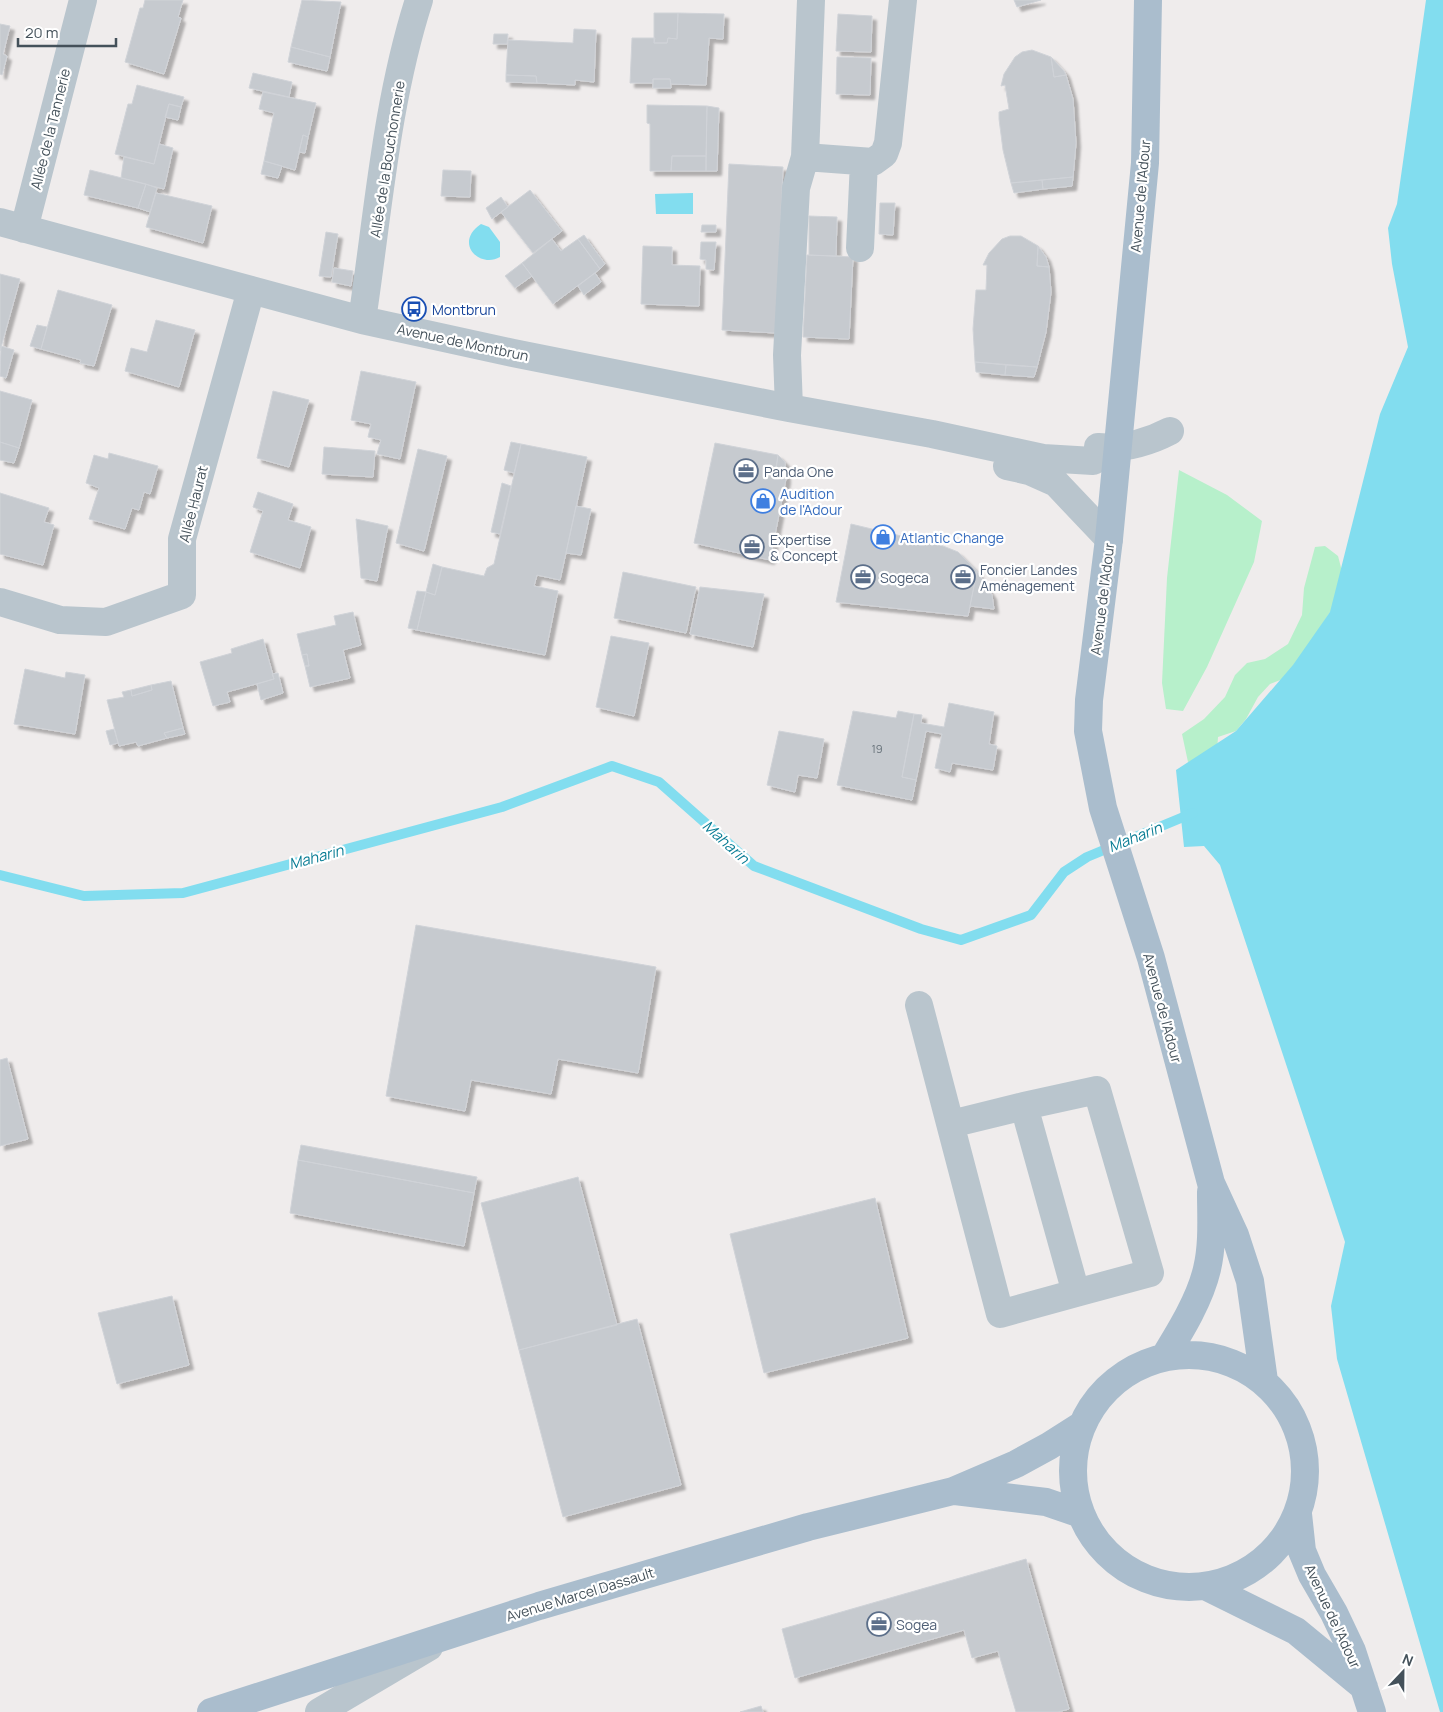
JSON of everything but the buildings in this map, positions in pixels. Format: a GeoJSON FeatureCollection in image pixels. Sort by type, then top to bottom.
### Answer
{"type":"FeatureCollection","features":[{"type":"Feature","properties":{"kind":"main road","name":"Avenue de l'Adour"},"geometry":{"type":"LineString","coordinates":[[1148,0],[1144,164],[1109,539],[1089,700],[1088,723],[1103,808],[1151,958],[1211,1183],[1235,1235],[1250,1281],[1264,1381]]}},
{"type":"Feature","properties":{"kind":"main road","name":"Avenue de l'Adour"},"geometry":{"type":"LineString","coordinates":[[1165,1356],[1197,1296],[1207,1271],[1210,1243],[1211,1183]]}},
{"type":"Feature","properties":{"kind":"main road"},"geometry":{"type":"LineString","coordinates":[[1192,1354],[1218,1357],[1242,1367],[1264,1381],[1280,1397],[1292,1415],[1301,1435],[1306,1457],[1306,1486],[1298,1514],[1283,1541],[1261,1563],[1235,1578],[1205,1586],[1167,1584],[1144,1578],[1118,1563],[1096,1541],[1081,1514],[1073,1484],[1074,1454],[1082,1425],[1096,1400],[1115,1380],[1139,1366],[1165,1356],[1192,1354]]}},
{"type":"Feature","properties":{"kind":"main road","name":"Avenue Marcel Dassault"},"geometry":{"type":"LineString","coordinates":[[211,1712],[539,1606],[808,1528],[953,1491],[1016,1464],[1082,1425]]}},
{"type":"Feature","properties":{"kind":"main road","name":"Avenue Marcel Dassault"},"geometry":{"type":"LineString","coordinates":[[953,1491],[1046,1502],[1081,1514]]}},
{"type":"Feature","properties":{"kind":"main road","name":"Avenue de l'Adour"},"geometry":{"type":"LineString","coordinates":[[1298,1514],[1302,1552],[1312,1575],[1334,1612],[1352,1651],[1369,1700]]}},
{"type":"Feature","properties":{"kind":"main road","name":"Avenue de l'Adour"},"geometry":{"type":"LineString","coordinates":[[1205,1586],[1296,1631],[1369,1700]]}},
{"type":"Feature","properties":{"kind":"street","name":"Allée de la Tannerie"},"geometry":{"type":"LineString","coordinates":[[12,226],[83,0]]}},
{"type":"Feature","properties":{"kind":"street","name":"Allée de la Bouchonnerie"},"geometry":{"type":"LineString","coordinates":[[362,320],[390,126],[408,34],[419,0]]}},
{"type":"Feature","properties":{"kind":"street"},"geometry":{"type":"LineString","coordinates":[[788,408],[787,355],[796,188],[805,157],[811,0]]}},
{"type":"Feature","properties":{"kind":"street"},"geometry":{"type":"LineString","coordinates":[[805,157],[873,162],[884,154],[888,142],[904,0]]}},
{"type":"Feature","properties":{"kind":"street"},"geometry":{"type":"LineString","coordinates":[[860,248],[864,162]]}},
{"type":"Feature","properties":{"kind":"street","name":"Avenue de Montbrun"},"geometry":{"type":"LineString","coordinates":[[12,226],[362,320],[504,352],[788,408],[932,434],[1006,435],[1058,446],[1116,448],[1153,440],[1170,431]]}},
{"type":"Feature","properties":{"kind":"street","name":"Allée Haurat"},"geometry":{"type":"LineString","coordinates":[[0,602],[60,620],[106,622],[182,595],[182,539],[251,290]]}},
{"type":"Feature","properties":{"kind":"street"},"geometry":{"type":"LineString","coordinates":[[932,434],[998,463],[1029,471],[1056,483],[1109,539]]}},
{"type":"Feature","properties":{"kind":"street"},"geometry":{"type":"LineString","coordinates":[[919,1005],[950,1124],[1000,1314],[1150,1274],[1097,1090],[950,1124]]}},
{"type":"Feature","properties":{"kind":"street"},"geometry":{"type":"LineString","coordinates":[[1024,1106],[1076,1293]]}},
{"type":"Feature","properties":{"kind":"street"},"geometry":{"type":"LineString","coordinates":[[319,1712],[449,1635]]}},
{"type":"Feature","properties":{"kind":"green space"},"geometry":{"type":"Polygon","coordinates":[[[1179,470],[1227,495],[1262,521],[1254,562],[1207,667],[1183,711],[1166,709],[1162,683],[1167,578],[1179,470]]]}},
{"type":"Feature","properties":{"kind":"green space"},"geometry":{"type":"Polygon","coordinates":[[[1325,546],[1338,556],[1343,575],[1340,597],[1288,677],[1270,684],[1258,697],[1246,719],[1236,731],[1218,737],[1217,751],[1203,759],[1188,762],[1182,734],[1204,719],[1225,697],[1235,675],[1247,663],[1265,659],[1288,644],[1302,615],[1304,588],[1315,547],[1325,546]]]}},
{"type":"Feature","properties":{"kind":"water"},"geometry":{"type":"Polygon","coordinates":[[[1426,0],[1443,0],[1443,1712],[1440,1712],[1337,1359],[1331,1306],[1345,1242],[1220,865],[1204,846],[1184,847],[1176,770],[1236,731],[1293,665],[1330,612],[1380,414],[1408,347],[1392,264],[1388,228],[1397,204],[1426,0]]]}},
{"type":"Feature","properties":{"kind":"water"},"geometry":{"type":"Polygon","coordinates":[[[693,193],[693,214],[656,214],[655,194],[693,193]]]}},
{"type":"Feature","properties":{"kind":"water"},"geometry":{"type":"Polygon","coordinates":[[[481,224],[489,227],[500,242],[500,257],[485,260],[472,252],[469,246],[469,239],[473,231],[481,224]]]}},
{"type":"Feature","properties":{"kind":"waterway","name":"Maharin"},"geometry":{"type":"LineString","coordinates":[[0,875],[84,896],[183,893],[502,807],[612,766],[659,782],[754,866],[921,929],[961,940],[1031,915],[1064,872],[1087,857],[1193,813]]}},
{"type":"Feature","properties":{"kind":"place","name":"Montbrun"},"geometry":{"type":"Point","coordinates":[414,309]}},
{"type":"Feature","properties":{"kind":"place","name":"Panda One"},"geometry":{"type":"Point","coordinates":[746,471]}},
{"type":"Feature","properties":{"kind":"place","name":"Audition de l'Adour"},"geometry":{"type":"Point","coordinates":[763,501]}},
{"type":"Feature","properties":{"kind":"place","name":"Atlantic Change"},"geometry":{"type":"Point","coordinates":[883,537]}},
{"type":"Feature","properties":{"kind":"place","name":"Expertise & Concept"},"geometry":{"type":"Point","coordinates":[752,547]}},
{"type":"Feature","properties":{"kind":"place","name":"Sogeca"},"geometry":{"type":"Point","coordinates":[863,577]}},
{"type":"Feature","properties":{"kind":"place","name":"Foncier Landes Aménagement"},"geometry":{"type":"Point","coordinates":[963,577]}},
{"type":"Feature","properties":{"kind":"place","name":"Sogea"},"geometry":{"type":"Point","coordinates":[879,1624]}}]}
